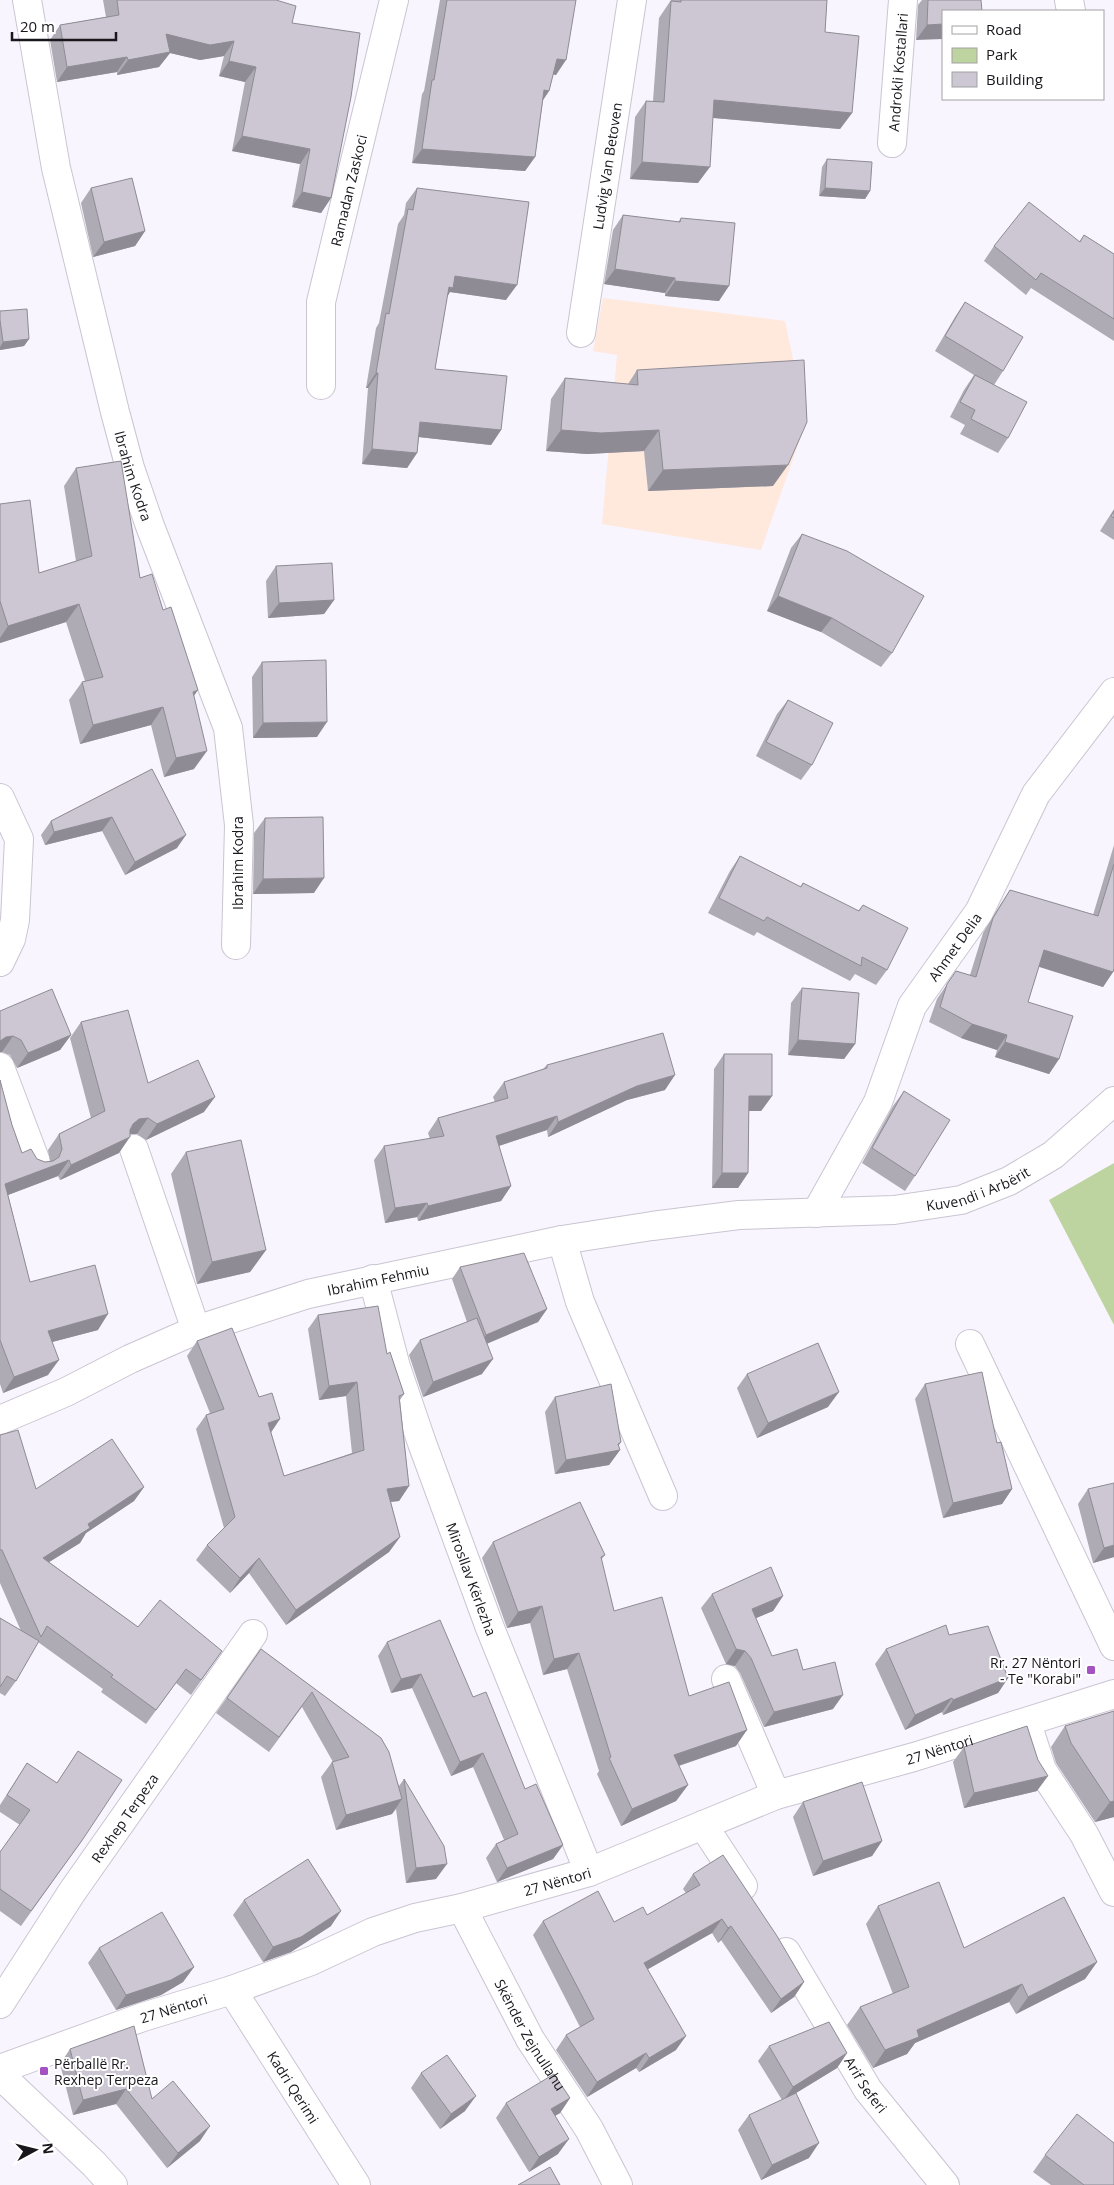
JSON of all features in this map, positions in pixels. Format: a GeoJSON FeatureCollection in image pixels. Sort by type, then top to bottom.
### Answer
{"type":"FeatureCollection","features":[{"type":"Feature","properties":{"kind":"street","name":"Ibrahim Kodra"},"geometry":{"type":"LineString","coordinates":[[27,0],[56,168],[117,421],[150,526],[228,728],[239,825],[236,945]]}},
{"type":"Feature","properties":{"kind":"street","name":"Ramadan Zaskoci"},"geometry":{"type":"LineString","coordinates":[[321,385],[321,302],[394,0]]}},
{"type":"Feature","properties":{"kind":"street","name":"Ludvig Van Betoven"},"geometry":{"type":"LineString","coordinates":[[581,333],[632,0]]}},
{"type":"Feature","properties":{"kind":"street","name":"Androkli Kostallari"},"geometry":{"type":"LineString","coordinates":[[892,143],[902,0]]}},
{"type":"Feature","properties":{"kind":"street","name":"Ahmet Delia"},"geometry":{"type":"LineString","coordinates":[[816,1213],[878,1102],[912,1006],[979,912],[1036,794],[1114,692]]}},
{"type":"Feature","properties":{"kind":"street"},"geometry":{"type":"LineString","coordinates":[[0,798],[19,839],[15,920],[11,938],[0,962]]}},
{"type":"Feature","properties":{"kind":"street"},"geometry":{"type":"LineString","coordinates":[[0,1067],[36,1162]]}},
{"type":"Feature","properties":{"kind":"street","name":"Kuvendi i Arbërit"},"geometry":{"type":"LineString","coordinates":[[816,1213],[894,1210],[960,1200],[1009,1180],[1053,1155],[1114,1100]]}},
{"type":"Feature","properties":{"kind":"street"},"geometry":{"type":"LineString","coordinates":[[134,1149],[196,1330]]}},
{"type":"Feature","properties":{"kind":"street","name":"Ibrahim Fehmiu"},"geometry":{"type":"LineString","coordinates":[[0,1420],[66,1392],[130,1359],[196,1330],[308,1294],[562,1240],[739,1215],[816,1213]]}},
{"type":"Feature","properties":{"kind":"street"},"geometry":{"type":"LineString","coordinates":[[562,1240],[580,1302],[663,1496]]}},
{"type":"Feature","properties":{"kind":"street","name":"Mirosllav Kërlezha"},"geometry":{"type":"LineString","coordinates":[[373,1279],[396,1366],[422,1443],[490,1628],[588,1872]]}},
{"type":"Feature","properties":{"kind":"street"},"geometry":{"type":"LineString","coordinates":[[970,1344],[1114,1646]]}},
{"type":"Feature","properties":{"kind":"street","name":"Rexhep Terpeza"},"geometry":{"type":"LineString","coordinates":[[0,2004],[72,1892],[253,1634]]}},
{"type":"Feature","properties":{"kind":"street"},"geometry":{"type":"LineString","coordinates":[[726,1679],[776,1795]]}},
{"type":"Feature","properties":{"kind":"street","name":"27 Nëntori"},"geometry":{"type":"LineString","coordinates":[[0,2069],[143,2017],[232,1990],[311,1961],[373,1932],[415,1918],[462,1908],[588,1872],[776,1795],[1027,1723],[1114,1694]]}},
{"type":"Feature","properties":{"kind":"street"},"geometry":{"type":"LineString","coordinates":[[1027,1723],[1042,1770],[1084,1834],[1114,1892]]}},
{"type":"Feature","properties":{"kind":"street"},"geometry":{"type":"LineString","coordinates":[[703,1825],[758,1908]]}},
{"type":"Feature","properties":{"kind":"street","name":"Skënder Zejnullahu"},"geometry":{"type":"LineString","coordinates":[[462,1908],[530,2039],[589,2129],[618,2185]]}},
{"type":"Feature","properties":{"kind":"street","name":"Arif Seferi"},"geometry":{"type":"LineString","coordinates":[[774,1934],[868,2090],[945,2185]]}},
{"type":"Feature","properties":{"kind":"street","name":"Kadri Qerimi"},"geometry":{"type":"LineString","coordinates":[[232,1990],[356,2185]]}},
{"type":"Feature","properties":{"kind":"street"},"geometry":{"type":"LineString","coordinates":[[0,2075],[94,2164],[113,2185]]}},
{"type":"Feature","properties":{"kind":"shaded area"},"geometry":{"type":"Polygon","coordinates":[[[603,298],[785,321],[806,422],[761,550],[602,524],[617,355],[593,351],[603,298]]]}},
{"type":"Feature","properties":{"kind":"green space"},"geometry":{"type":"Polygon","coordinates":[[[1114,1163],[1114,1325],[1049,1200],[1114,1163]]]}},
{"type":"Feature","properties":{"kind":"building"},"geometry":{"type":"Polygon","coordinates":[[[117,0],[276,0],[296,6],[292,23],[360,33],[351,97],[331,198],[302,192],[310,149],[242,136],[256,67],[229,61],[234,41],[210,45],[166,34],[170,52],[128,60],[127,57],[67,67],[60,25],[119,15],[117,0]]]}},
{"type":"Feature","properties":{"kind":"building"},"geometry":{"type":"Polygon","coordinates":[[[447,0],[576,0],[566,60],[557,59],[549,91],[544,90],[535,157],[422,149],[432,80],[434,80],[447,0]]]}},
{"type":"Feature","properties":{"kind":"building"},"geometry":{"type":"Polygon","coordinates":[[[681,0],[827,0],[825,32],[859,36],[852,113],[714,100],[710,167],[642,162],[646,101],[664,102],[671,1],[681,2],[681,0]]]}},
{"type":"Feature","properties":{"kind":"building"},"geometry":{"type":"Polygon","coordinates":[[[928,0],[981,0],[982,10],[942,10],[942,24],[927,25],[928,0]]]}},
{"type":"Feature","properties":{"kind":"building"},"geometry":{"type":"Polygon","coordinates":[[[827,159],[872,162],[870,191],[825,188],[827,159]]]}},
{"type":"Feature","properties":{"kind":"building"},"geometry":{"type":"Polygon","coordinates":[[[132,178],[145,231],[104,242],[91,188],[132,178]]]}},
{"type":"Feature","properties":{"kind":"building"},"geometry":{"type":"Polygon","coordinates":[[[417,188],[529,202],[517,285],[455,276],[453,288],[449,287],[435,369],[507,376],[501,430],[420,422],[417,453],[372,449],[378,373],[376,373],[386,313],[389,314],[408,209],[413,210],[417,188]]]}},
{"type":"Feature","properties":{"kind":"building"},"geometry":{"type":"Polygon","coordinates":[[[1029,202],[1080,242],[1084,235],[1114,254],[1114,319],[1041,273],[1036,280],[994,246],[1029,202]]]}},
{"type":"Feature","properties":{"kind":"building"},"geometry":{"type":"Polygon","coordinates":[[[623,215],[680,222],[681,218],[735,223],[729,286],[675,281],[675,278],[615,269],[623,215]]]}},
{"type":"Feature","properties":{"kind":"building"},"geometry":{"type":"Polygon","coordinates":[[[965,302],[1023,337],[1003,371],[945,336],[965,302]]]}},
{"type":"Feature","properties":{"kind":"building"},"geometry":{"type":"Polygon","coordinates":[[[27,309],[29,339],[3,342],[0,311],[27,309]]]}},
{"type":"Feature","properties":{"kind":"building"},"geometry":{"type":"Polygon","coordinates":[[[804,360],[807,422],[788,465],[663,470],[659,430],[601,433],[561,430],[565,378],[638,385],[637,370],[804,360]]]}},
{"type":"Feature","properties":{"kind":"building"},"geometry":{"type":"Polygon","coordinates":[[[975,375],[1027,402],[1008,438],[971,419],[975,410],[960,402],[975,375]]]}},
{"type":"Feature","properties":{"kind":"building"},"geometry":{"type":"Polygon","coordinates":[[[121,461],[140,578],[152,574],[163,610],[171,607],[198,690],[193,692],[207,751],[176,758],[163,707],[93,725],[82,682],[103,677],[79,604],[8,626],[0,601],[0,504],[30,500],[39,573],[92,556],[76,468],[121,461]]]}},
{"type":"Feature","properties":{"kind":"building"},"geometry":{"type":"Polygon","coordinates":[[[802,534],[847,551],[924,596],[892,653],[832,618],[778,596],[802,534]]]}},
{"type":"Feature","properties":{"kind":"building"},"geometry":{"type":"Polygon","coordinates":[[[332,563],[334,600],[279,603],[276,566],[332,563]]]}},
{"type":"Feature","properties":{"kind":"building"},"geometry":{"type":"Polygon","coordinates":[[[326,660],[327,722],[263,723],[262,662],[326,660]]]}},
{"type":"Feature","properties":{"kind":"building"},"geometry":{"type":"Polygon","coordinates":[[[788,700],[833,723],[812,765],[766,742],[788,700]]]}},
{"type":"Feature","properties":{"kind":"building"},"geometry":{"type":"Polygon","coordinates":[[[152,769],[186,835],[135,862],[112,817],[54,832],[51,821],[152,769]]]}},
{"type":"Feature","properties":{"kind":"building"},"geometry":{"type":"Polygon","coordinates":[[[323,817],[324,878],[263,879],[265,818],[323,817]]]}},
{"type":"Feature","properties":{"kind":"building"},"geometry":{"type":"Polygon","coordinates":[[[740,856],[801,887],[803,883],[859,911],[863,905],[908,928],[887,970],[862,957],[861,966],[767,917],[764,921],[719,898],[740,856]]]}},
{"type":"Feature","properties":{"kind":"building"},"geometry":{"type":"Polygon","coordinates":[[[1114,864],[1113,972],[1044,950],[1028,1002],[1073,1016],[1059,1059],[1005,1042],[1007,1035],[972,1024],[940,1007],[947,984],[956,971],[976,977],[993,918],[1010,890],[1098,916],[1114,864]]]}},
{"type":"Feature","properties":{"kind":"building"},"geometry":{"type":"Polygon","coordinates":[[[802,988],[859,993],[855,1044],[798,1040],[802,988]]]}},
{"type":"Feature","properties":{"kind":"building"},"geometry":{"type":"Polygon","coordinates":[[[52,989],[71,1035],[28,1053],[21,1040],[13,1036],[6,1037],[0,1041],[0,1011],[52,989]]]}},
{"type":"Feature","properties":{"kind":"building"},"geometry":{"type":"Polygon","coordinates":[[[128,1010],[148,1083],[198,1060],[215,1097],[157,1124],[148,1118],[139,1119],[130,1130],[130,1137],[71,1165],[69,1160],[5,1184],[30,1282],[95,1265],[108,1314],[48,1331],[59,1360],[14,1377],[0,1340],[0,1080],[22,1153],[31,1149],[37,1159],[45,1162],[53,1161],[59,1157],[62,1149],[59,1134],[105,1111],[81,1022],[128,1010]]]}},
{"type":"Feature","properties":{"kind":"building"},"geometry":{"type":"Polygon","coordinates":[[[663,1033],[675,1075],[637,1086],[558,1122],[557,1116],[496,1136],[511,1186],[428,1206],[427,1203],[395,1208],[384,1146],[444,1136],[438,1118],[508,1098],[504,1082],[547,1068],[547,1065],[663,1033]]]}},
{"type":"Feature","properties":{"kind":"building"},"geometry":{"type":"Polygon","coordinates":[[[724,1054],[772,1054],[772,1096],[749,1096],[748,1173],[722,1173],[724,1054]]]}},
{"type":"Feature","properties":{"kind":"building"},"geometry":{"type":"Polygon","coordinates":[[[904,1091],[950,1120],[915,1176],[872,1148],[904,1091]]]}},
{"type":"Feature","properties":{"kind":"building"},"geometry":{"type":"Polygon","coordinates":[[[241,1140],[266,1250],[212,1262],[186,1152],[241,1140]]]}},
{"type":"Feature","properties":{"kind":"building"},"geometry":{"type":"Polygon","coordinates":[[[524,1253],[547,1309],[486,1335],[460,1267],[524,1253]]]}},
{"type":"Feature","properties":{"kind":"building"},"geometry":{"type":"Polygon","coordinates":[[[378,1306],[387,1354],[390,1352],[404,1394],[399,1396],[409,1486],[387,1489],[400,1537],[296,1610],[259,1558],[240,1578],[207,1545],[235,1517],[206,1415],[224,1409],[197,1341],[232,1328],[259,1397],[272,1393],[280,1419],[268,1423],[284,1476],[364,1450],[357,1382],[329,1386],[318,1315],[378,1306]]]}},
{"type":"Feature","properties":{"kind":"building"},"geometry":{"type":"Polygon","coordinates":[[[477,1318],[493,1359],[433,1382],[420,1340],[477,1318]]]}},
{"type":"Feature","properties":{"kind":"building"},"geometry":{"type":"Polygon","coordinates":[[[818,1343],[839,1392],[768,1423],[747,1374],[818,1343]]]}},
{"type":"Feature","properties":{"kind":"building"},"geometry":{"type":"Polygon","coordinates":[[[982,1372],[997,1443],[1001,1442],[1012,1489],[953,1503],[925,1384],[982,1372]]]}},
{"type":"Feature","properties":{"kind":"building"},"geometry":{"type":"Polygon","coordinates":[[[611,1384],[621,1442],[618,1444],[620,1450],[566,1460],[555,1397],[611,1384]]]}},
{"type":"Feature","properties":{"kind":"building"},"geometry":{"type":"Polygon","coordinates":[[[18,1430],[36,1489],[112,1439],[144,1487],[88,1524],[90,1528],[43,1558],[138,1627],[160,1600],[222,1651],[201,1680],[186,1669],[156,1710],[47,1626],[41,1637],[2,1550],[0,1550],[0,1435],[18,1430]]]}},
{"type":"Feature","properties":{"kind":"building"},"geometry":{"type":"Polygon","coordinates":[[[1114,1483],[1114,1545],[1104,1548],[1088,1489],[1114,1483]]]}},
{"type":"Feature","properties":{"kind":"building"},"geometry":{"type":"Polygon","coordinates":[[[580,1502],[605,1555],[601,1557],[614,1611],[662,1597],[689,1696],[729,1682],[747,1730],[674,1755],[688,1785],[632,1809],[609,1758],[611,1757],[579,1653],[554,1659],[542,1606],[518,1612],[493,1542],[580,1502]]]}},
{"type":"Feature","properties":{"kind":"building"},"geometry":{"type":"Polygon","coordinates":[[[771,1567],[783,1596],[752,1609],[772,1656],[797,1649],[803,1670],[835,1662],[843,1695],[774,1712],[751,1658],[745,1651],[736,1649],[712,1594],[771,1567]]]}},
{"type":"Feature","properties":{"kind":"building"},"geometry":{"type":"Polygon","coordinates":[[[0,1618],[39,1641],[16,1681],[7,1676],[0,1687],[0,1618]]]}},
{"type":"Feature","properties":{"kind":"building"},"geometry":{"type":"Polygon","coordinates":[[[440,1620],[473,1697],[486,1692],[525,1789],[536,1784],[563,1845],[507,1868],[496,1844],[518,1834],[483,1753],[460,1762],[421,1674],[401,1679],[387,1642],[440,1620]]]}},
{"type":"Feature","properties":{"kind":"building"},"geometry":{"type":"Polygon","coordinates":[[[946,1625],[949,1635],[988,1626],[1008,1678],[953,1700],[952,1698],[915,1715],[886,1649],[946,1625]]]}},
{"type":"Feature","properties":{"kind":"building"},"geometry":{"type":"Polygon","coordinates":[[[261,1649],[381,1738],[389,1752],[402,1799],[346,1815],[332,1762],[349,1757],[312,1692],[279,1737],[227,1698],[261,1649]]]}},
{"type":"Feature","properties":{"kind":"building"},"geometry":{"type":"Polygon","coordinates":[[[1114,1711],[1114,1801],[1110,1802],[1071,1743],[1065,1726],[1114,1711]]]}},
{"type":"Feature","properties":{"kind":"building"},"geometry":{"type":"Polygon","coordinates":[[[1027,1726],[1038,1760],[1048,1776],[974,1793],[964,1747],[1027,1726]]]}},
{"type":"Feature","properties":{"kind":"building"},"geometry":{"type":"Polygon","coordinates":[[[78,1751],[122,1780],[83,1839],[31,1911],[0,1889],[0,1852],[30,1810],[7,1795],[27,1763],[57,1783],[78,1751]]]}},
{"type":"Feature","properties":{"kind":"building"},"geometry":{"type":"Polygon","coordinates":[[[404,1779],[444,1846],[447,1864],[416,1868],[404,1779]]]}},
{"type":"Feature","properties":{"kind":"building"},"geometry":{"type":"Polygon","coordinates":[[[862,1782],[882,1841],[823,1861],[803,1802],[862,1782]]]}},
{"type":"Feature","properties":{"kind":"building"},"geometry":{"type":"Polygon","coordinates":[[[723,1855],[777,1936],[804,1982],[781,1999],[731,1926],[728,1928],[722,1919],[644,1963],[686,2036],[649,2058],[646,2053],[597,2082],[566,2035],[594,2019],[543,1921],[598,1891],[614,1922],[643,1907],[647,1915],[700,1885],[693,1874],[723,1855]]]}},
{"type":"Feature","properties":{"kind":"building"},"geometry":{"type":"Polygon","coordinates":[[[308,1859],[341,1911],[301,1937],[273,1947],[244,1900],[308,1859]]]}},
{"type":"Feature","properties":{"kind":"building"},"geometry":{"type":"Polygon","coordinates":[[[939,1882],[964,1948],[1064,1897],[1097,1962],[1028,1997],[1022,1984],[917,2030],[919,2037],[885,2050],[860,2007],[909,1987],[878,1906],[939,1882]]]}},
{"type":"Feature","properties":{"kind":"building"},"geometry":{"type":"Polygon","coordinates":[[[162,1912],[194,1967],[171,1980],[126,1995],[99,1948],[162,1912]]]}},
{"type":"Feature","properties":{"kind":"building"},"geometry":{"type":"Polygon","coordinates":[[[829,2022],[847,2053],[793,2087],[769,2046],[829,2022]]]}},
{"type":"Feature","properties":{"kind":"building"},"geometry":{"type":"Polygon","coordinates":[[[134,2026],[152,2099],[173,2081],[210,2126],[178,2153],[126,2089],[83,2100],[70,2049],[134,2026]]]}},
{"type":"Feature","properties":{"kind":"building"},"geometry":{"type":"Polygon","coordinates":[[[447,2055],[476,2096],[451,2114],[421,2073],[447,2055]]]}},
{"type":"Feature","properties":{"kind":"building"},"geometry":{"type":"Polygon","coordinates":[[[554,2074],[570,2098],[551,2109],[569,2139],[539,2157],[506,2103],[554,2074]]]}},
{"type":"Feature","properties":{"kind":"building"},"geometry":{"type":"Polygon","coordinates":[[[796,2093],[819,2143],[772,2165],[749,2115],[796,2093]]]}},
{"type":"Feature","properties":{"kind":"building"},"geometry":{"type":"Polygon","coordinates":[[[1077,2114],[1114,2143],[1114,2185],[1084,2185],[1045,2155],[1077,2114]]]}},
{"type":"Feature","properties":{"kind":"building"},"geometry":{"type":"Polygon","coordinates":[[[550,2167],[560,2185],[518,2185],[550,2167]]]}},
{"type":"Feature","properties":{"kind":"place","name":"Rr. 27 Nëntori - Te \"Korabi\""},"geometry":{"type":"Point","coordinates":[1091,1670]}},
{"type":"Feature","properties":{"kind":"place","name":"Përballë Rr. Rexhep Terpeza"},"geometry":{"type":"Point","coordinates":[44,2071]}}]}
